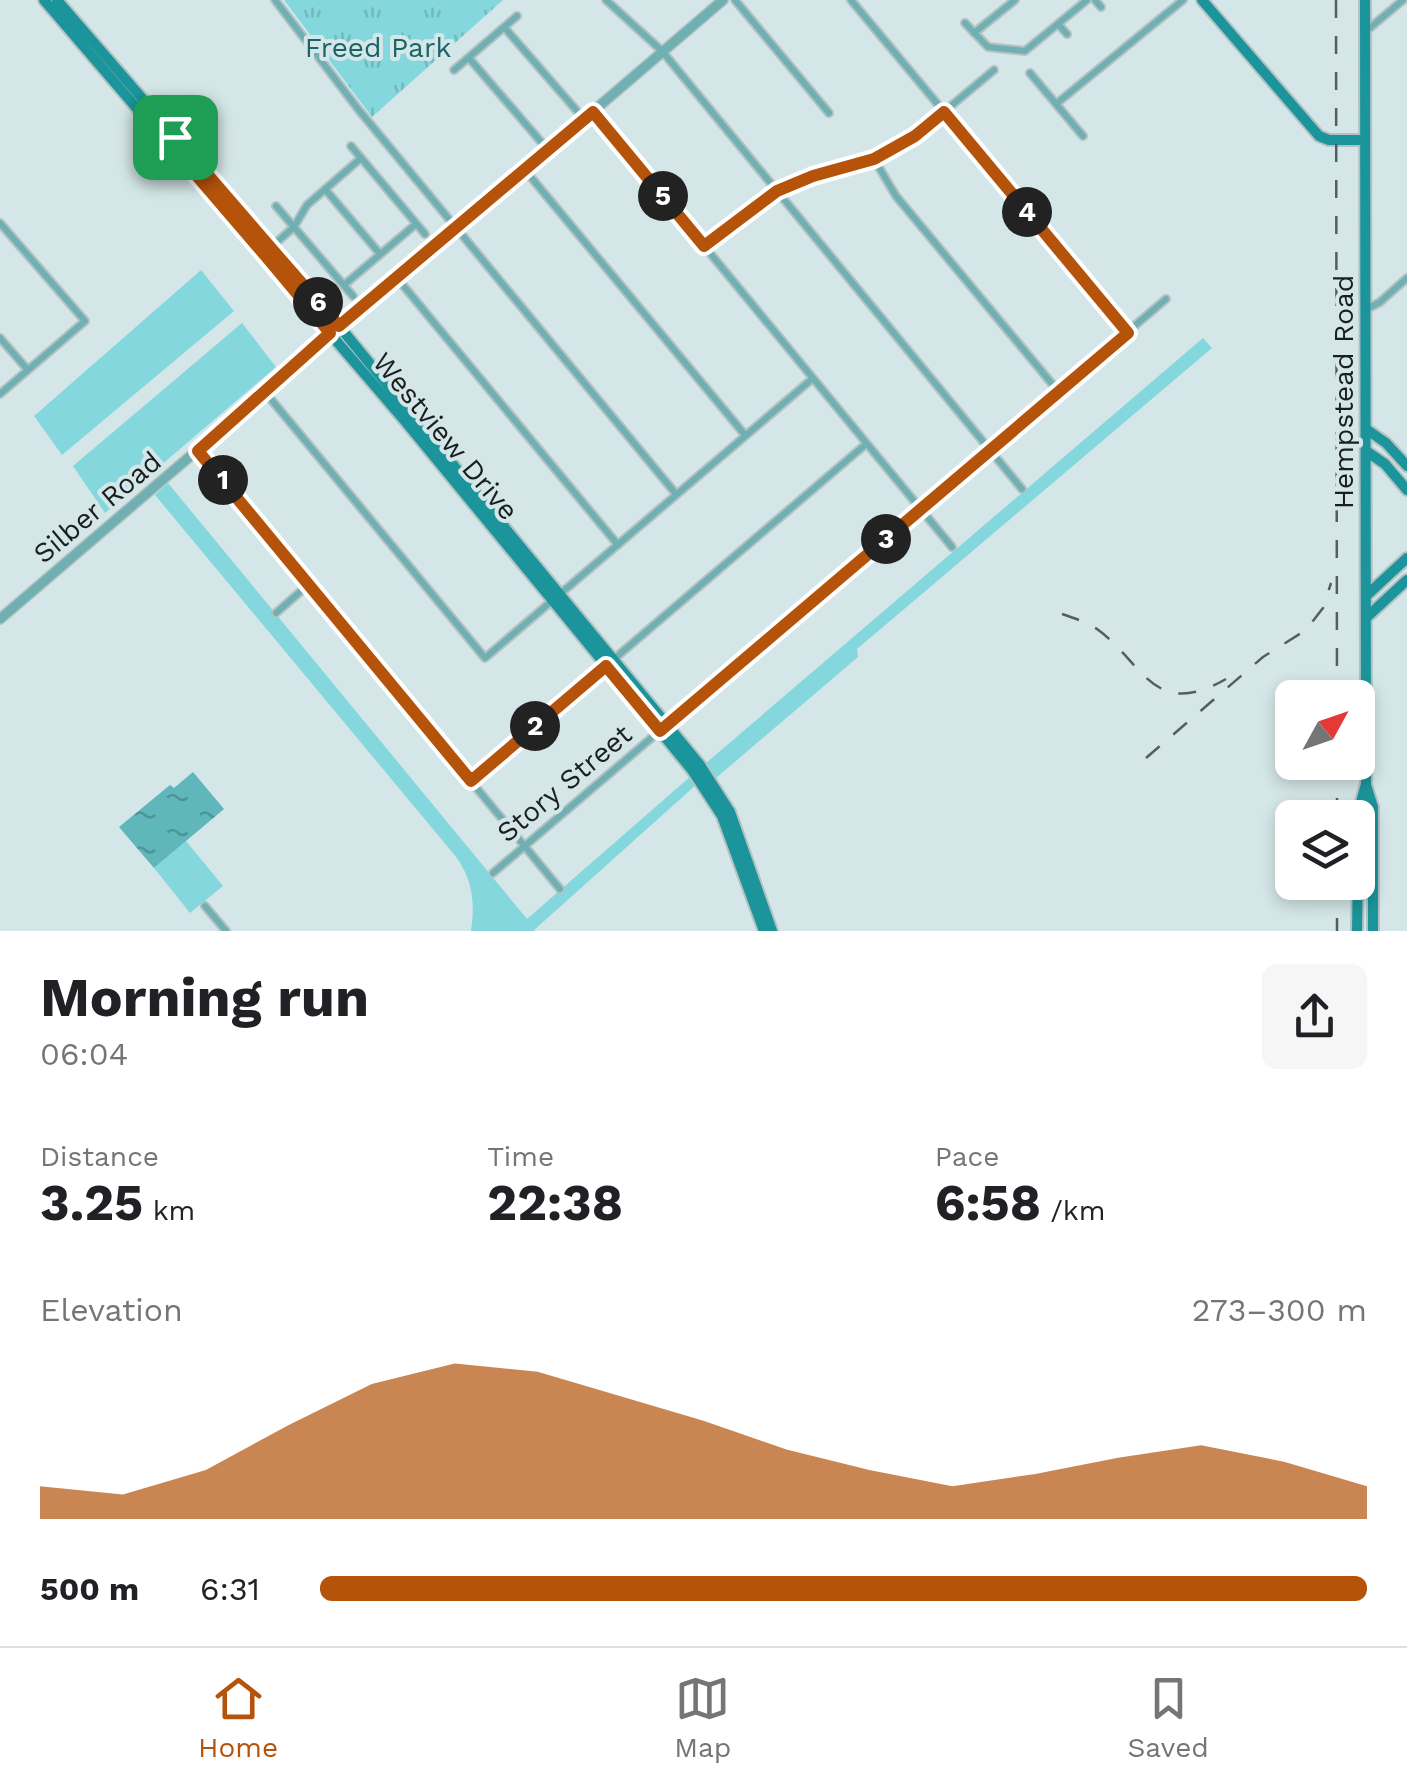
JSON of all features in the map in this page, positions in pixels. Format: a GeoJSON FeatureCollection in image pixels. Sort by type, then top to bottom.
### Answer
{"type":"FeatureCollection","features":[{"type":"Feature","properties":{"kind":"main road","name":"Westview Drive"},"geometry":{"type":"LineString","coordinates":[[44,0],[172,140]]}},
{"type":"Feature","properties":{"kind":"main road","name":"Westview Drive"},"geometry":{"type":"LineString","coordinates":[[57,0],[664,728],[700,765],[730,812],[772,931]]}},
{"type":"Feature","properties":{"kind":"main road"},"geometry":{"type":"LineString","coordinates":[[1202,0],[1318,136],[1329,140],[1364,140]]}},
{"type":"Feature","properties":{"kind":"main road","name":"Hempstead Road"},"geometry":{"type":"LineString","coordinates":[[1357,931],[1359,808],[1366,784],[1364,0]]}},
{"type":"Feature","properties":{"kind":"main road"},"geometry":{"type":"LineString","coordinates":[[1366,428],[1386,442],[1407,466]]}},
{"type":"Feature","properties":{"kind":"main road"},"geometry":{"type":"LineString","coordinates":[[1366,450],[1406,487]]}},
{"type":"Feature","properties":{"kind":"main road"},"geometry":{"type":"LineString","coordinates":[[1366,596],[1407,558]]}},
{"type":"Feature","properties":{"kind":"main road"},"geometry":{"type":"LineString","coordinates":[[1366,617],[1407,580]]}},
{"type":"Feature","properties":{"kind":"main road","name":"Westview Drive"},"geometry":{"type":"LineString","coordinates":[[664,728],[722,816],[764,931]]}},
{"type":"Feature","properties":{"kind":"main road","name":"Hempstead Road"},"geometry":{"type":"LineString","coordinates":[[1366,784],[1373,807],[1373,931]]}},
{"type":"Feature","properties":{"kind":"street"},"geometry":{"type":"LineString","coordinates":[[275,0],[358,109],[676,494]]}},
{"type":"Feature","properties":{"kind":"street"},"geometry":{"type":"LineString","coordinates":[[606,0],[662,51],[1022,489]]}},
{"type":"Feature","properties":{"kind":"street","name":"Silber Road"},"geometry":{"type":"LineString","coordinates":[[0,619],[723,0]]}},
{"type":"Feature","properties":{"kind":"street"},"geometry":{"type":"LineString","coordinates":[[735,0],[828,114]]}},
{"type":"Feature","properties":{"kind":"street"},"geometry":{"type":"LineString","coordinates":[[851,0],[1128,333]]}},
{"type":"Feature","properties":{"kind":"street"},"geometry":{"type":"LineString","coordinates":[[974,34],[1015,0]]}},
{"type":"Feature","properties":{"kind":"street"},"geometry":{"type":"LineString","coordinates":[[1025,51],[1091,0],[1101,7]]}},
{"type":"Feature","properties":{"kind":"street"},"geometry":{"type":"LineString","coordinates":[[1056,104],[1183,0]]}},
{"type":"Feature","properties":{"kind":"street"},"geometry":{"type":"LineString","coordinates":[[1364,33],[1403,0]]}},
{"type":"Feature","properties":{"kind":"street"},"geometry":{"type":"LineString","coordinates":[[454,70],[518,16]]}},
{"type":"Feature","properties":{"kind":"street"},"geometry":{"type":"LineString","coordinates":[[965,23],[988,47],[1025,51],[1033,61]]}},
{"type":"Feature","properties":{"kind":"street"},"geometry":{"type":"LineString","coordinates":[[1058,24],[1067,34]]}},
{"type":"Feature","properties":{"kind":"street"},"geometry":{"type":"LineString","coordinates":[[504,27],[584,120]]}},
{"type":"Feature","properties":{"kind":"street"},"geometry":{"type":"LineString","coordinates":[[469,58],[548,150]]}},
{"type":"Feature","properties":{"kind":"street"},"geometry":{"type":"LineString","coordinates":[[704,246],[777,191],[874,159],[915,136],[994,70]]}},
{"type":"Feature","properties":{"kind":"street"},"geometry":{"type":"LineString","coordinates":[[1030,72],[1083,136]]}},
{"type":"Feature","properties":{"kind":"street"},"geometry":{"type":"LineString","coordinates":[[593,112],[952,547]]}},
{"type":"Feature","properties":{"kind":"street"},"geometry":{"type":"LineString","coordinates":[[351,146],[425,234]]}},
{"type":"Feature","properties":{"kind":"street"},"geometry":{"type":"LineString","coordinates":[[267,250],[294,227],[307,204],[361,158]]}},
{"type":"Feature","properties":{"kind":"street"},"geometry":{"type":"LineString","coordinates":[[874,159],[896,196],[1058,391]]}},
{"type":"Feature","properties":{"kind":"street"},"geometry":{"type":"LineString","coordinates":[[525,170],[745,436]]}},
{"type":"Feature","properties":{"kind":"street"},"geometry":{"type":"LineString","coordinates":[[325,188],[380,254]]}},
{"type":"Feature","properties":{"kind":"street"},"geometry":{"type":"LineString","coordinates":[[276,206],[352,296]]}},
{"type":"Feature","properties":{"kind":"street"},"geometry":{"type":"LineString","coordinates":[[0,223],[84,321],[0,394]]}},
{"type":"Feature","properties":{"kind":"street"},"geometry":{"type":"LineString","coordinates":[[344,286],[416,224]]}},
{"type":"Feature","properties":{"kind":"street"},"geometry":{"type":"LineString","coordinates":[[397,278],[618,545]]}},
{"type":"Feature","properties":{"kind":"street"},"geometry":{"type":"LineString","coordinates":[[1366,309],[1407,278]]}},
{"type":"Feature","properties":{"kind":"street","name":"Story Street"},"geometry":{"type":"LineString","coordinates":[[493,873],[1166,299]]}},
{"type":"Feature","properties":{"kind":"street"},"geometry":{"type":"LineString","coordinates":[[0,338],[27,369]]}},
{"type":"Feature","properties":{"kind":"street"},"geometry":{"type":"LineString","coordinates":[[265,392],[485,658],[812,379]]}},
{"type":"Feature","properties":{"kind":"street"},"geometry":{"type":"LineString","coordinates":[[471,781],[866,444]]}},
{"type":"Feature","properties":{"kind":"street"},"geometry":{"type":"LineString","coordinates":[[198,451],[560,889]]}},
{"type":"Feature","properties":{"kind":"street"},"geometry":{"type":"LineString","coordinates":[[276,612],[309,584]]}},
{"type":"Feature","properties":{"kind":"street"},"geometry":{"type":"LineString","coordinates":[[205,906],[223,930]]}},
{"type":"Feature","properties":{"kind":"green space","name":"Freed Park"},"geometry":{"type":"Polygon","coordinates":[[[284,0],[503,0],[372,117],[284,0]]]}},
{"type":"Feature","properties":{"kind":"green space"},"geometry":{"type":"Polygon","coordinates":[[[201,270],[234,311],[62,455],[34,416],[201,270]]]}},
{"type":"Feature","properties":{"kind":"green space"},"geometry":{"type":"Polygon","coordinates":[[[242,323],[276,367],[105,513],[73,466],[242,323]]]}},
{"type":"Feature","properties":{"kind":"green space"},"geometry":{"type":"Polygon","coordinates":[[[1203,338],[1212,348],[857,649],[858,657],[716,778],[706,763],[1203,338]]]}},
{"type":"Feature","properties":{"kind":"green space"},"geometry":{"type":"Polygon","coordinates":[[[168,483],[527,919],[691,776],[697,784],[533,931],[471,931],[472,893],[457,858],[155,495],[168,483]]]}},
{"type":"Feature","properties":{"kind":"green space"},"geometry":{"type":"Polygon","coordinates":[[[186,841],[223,886],[190,913],[154,868],[186,841]]]}},
{"type":"Feature","properties":{"kind":"water"},"geometry":{"type":"Polygon","coordinates":[[[193,772],[224,809],[154,868],[119,827],[170,785],[174,788],[193,772]]]}},
{"type":"Feature","properties":{"kind":"railway"},"geometry":{"type":"LineString","coordinates":[[1336,0],[1337,680]]}},
{"type":"Feature","properties":{"kind":"railway"},"geometry":{"type":"LineString","coordinates":[[1146,758],[1263,657],[1306,630],[1323,608],[1331,583]]}},
{"type":"Feature","properties":{"kind":"railway"},"geometry":{"type":"LineString","coordinates":[[1062,614],[1097,629],[1151,682],[1165,690],[1182,694],[1226,679]]}},
{"type":"Feature","properties":{"kind":"railway"},"geometry":{"type":"LineString","coordinates":[[1337,780],[1337,800]]}},
{"type":"Feature","properties":{"kind":"railway"},"geometry":{"type":"LineString","coordinates":[[1337,900],[1337,931]]}},
{"type":"Feature","properties":{"kind":"route"},"geometry":{"type":"LineString","coordinates":[[175,137],[168,142],[264,254],[270,247],[339,326],[593,112],[704,246],[777,191],[874,159],[915,136],[944,112],[1128,333],[660,731],[606,666],[471,781],[198,451],[330,333],[264,254],[270,247],[175,137]]}}]}
